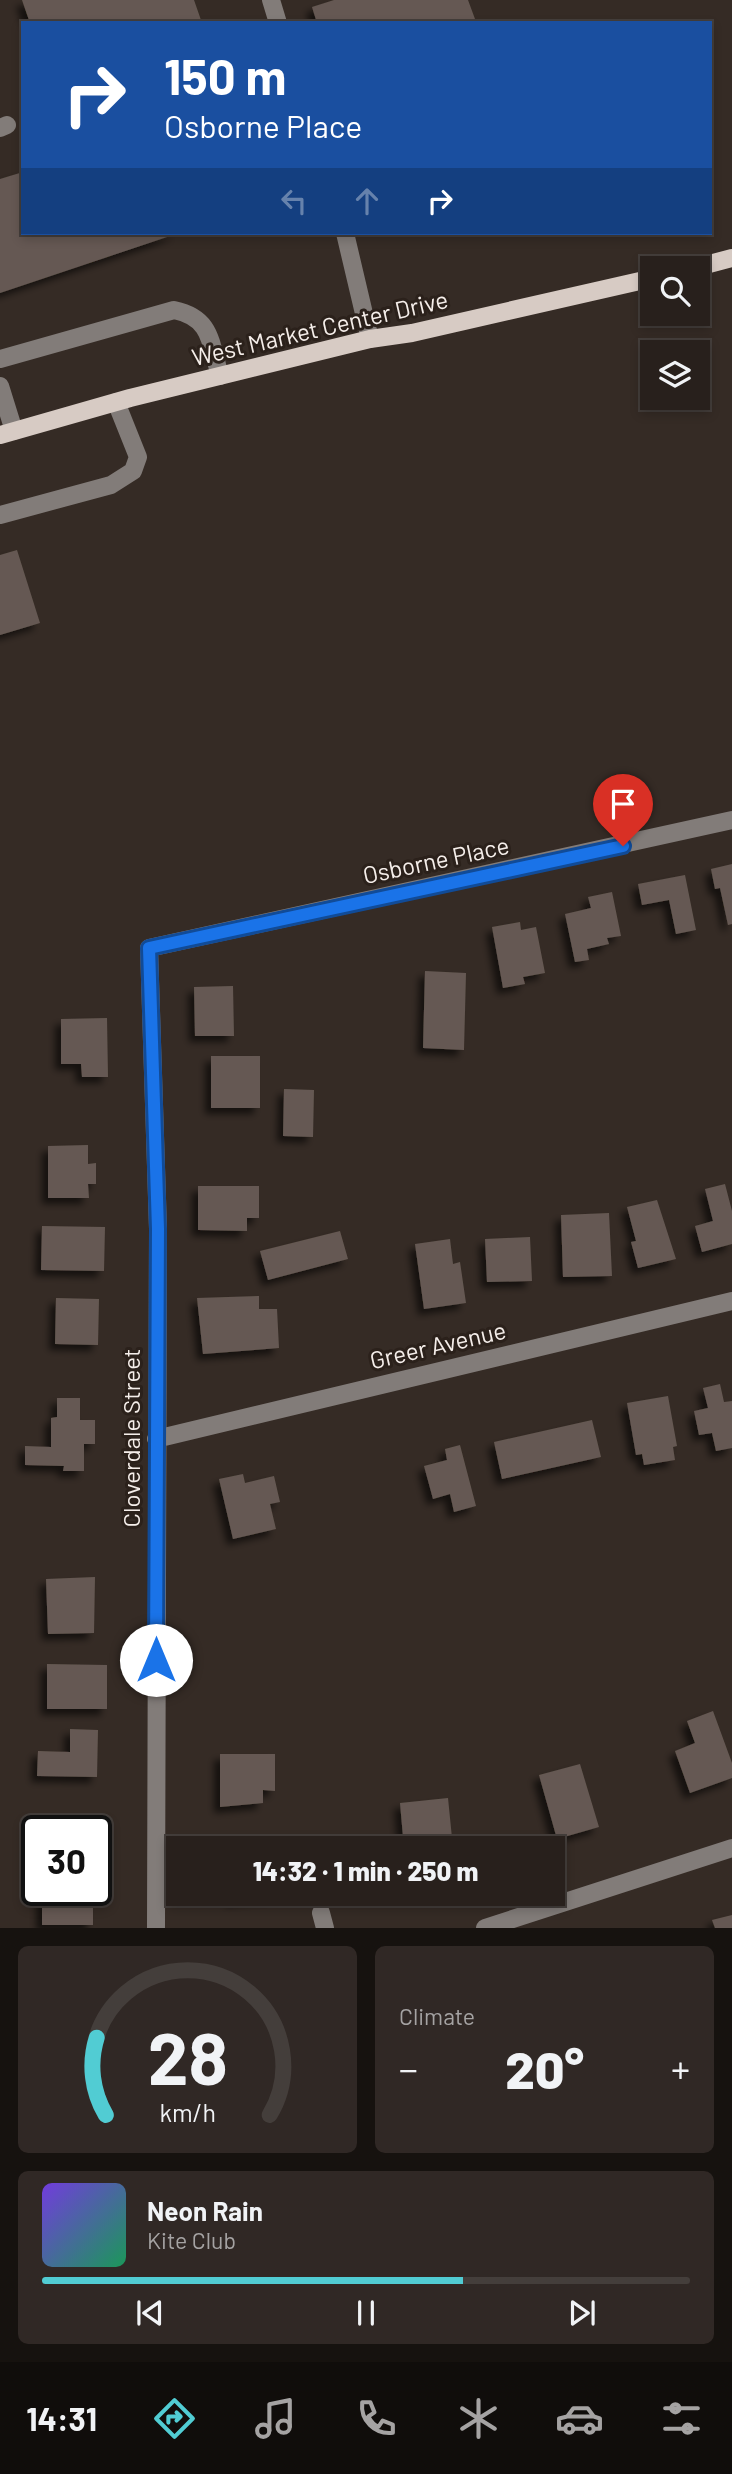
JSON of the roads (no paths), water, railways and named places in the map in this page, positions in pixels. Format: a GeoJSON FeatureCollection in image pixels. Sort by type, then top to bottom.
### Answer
{"type":"FeatureCollection","features":[{"type":"Feature","properties":{"kind":"main road"},"geometry":{"type":"LineString","coordinates":[[710,264],[732,258]]}},
{"type":"Feature","properties":{"kind":"main road","name":"West Market Center Drive"},"geometry":{"type":"LineString","coordinates":[[7,433],[116,402],[370,339],[412,333],[640,281]]}},
{"type":"Feature","properties":{"kind":"street"},"geometry":{"type":"LineString","coordinates":[[271,0],[277,21]]}},
{"type":"Feature","properties":{"kind":"street"},"geometry":{"type":"LineString","coordinates":[[345,235],[370,339]]}},
{"type":"Feature","properties":{"kind":"street"},"geometry":{"type":"LineString","coordinates":[[0,359],[174,310],[194,314],[204,324],[220,376]]}},
{"type":"Feature","properties":{"kind":"street"},"geometry":{"type":"LineString","coordinates":[[0,386],[7,433]]}},
{"type":"Feature","properties":{"kind":"street"},"geometry":{"type":"LineString","coordinates":[[0,515],[124,480],[133,471],[138,457],[116,402]]}},
{"type":"Feature","properties":{"kind":"street","name":"Osborne Place"},"geometry":{"type":"LineString","coordinates":[[149,948],[732,820]]}},
{"type":"Feature","properties":{"kind":"street","name":"Cloverdale Street"},"geometry":{"type":"LineString","coordinates":[[149,948],[158,1229],[156,1928]]}},
{"type":"Feature","properties":{"kind":"street","name":"Greer Avenue"},"geometry":{"type":"LineString","coordinates":[[156,1439],[732,1301]]}},
{"type":"Feature","properties":{"kind":"street"},"geometry":{"type":"LineString","coordinates":[[485,1928],[732,1848]]}}]}
